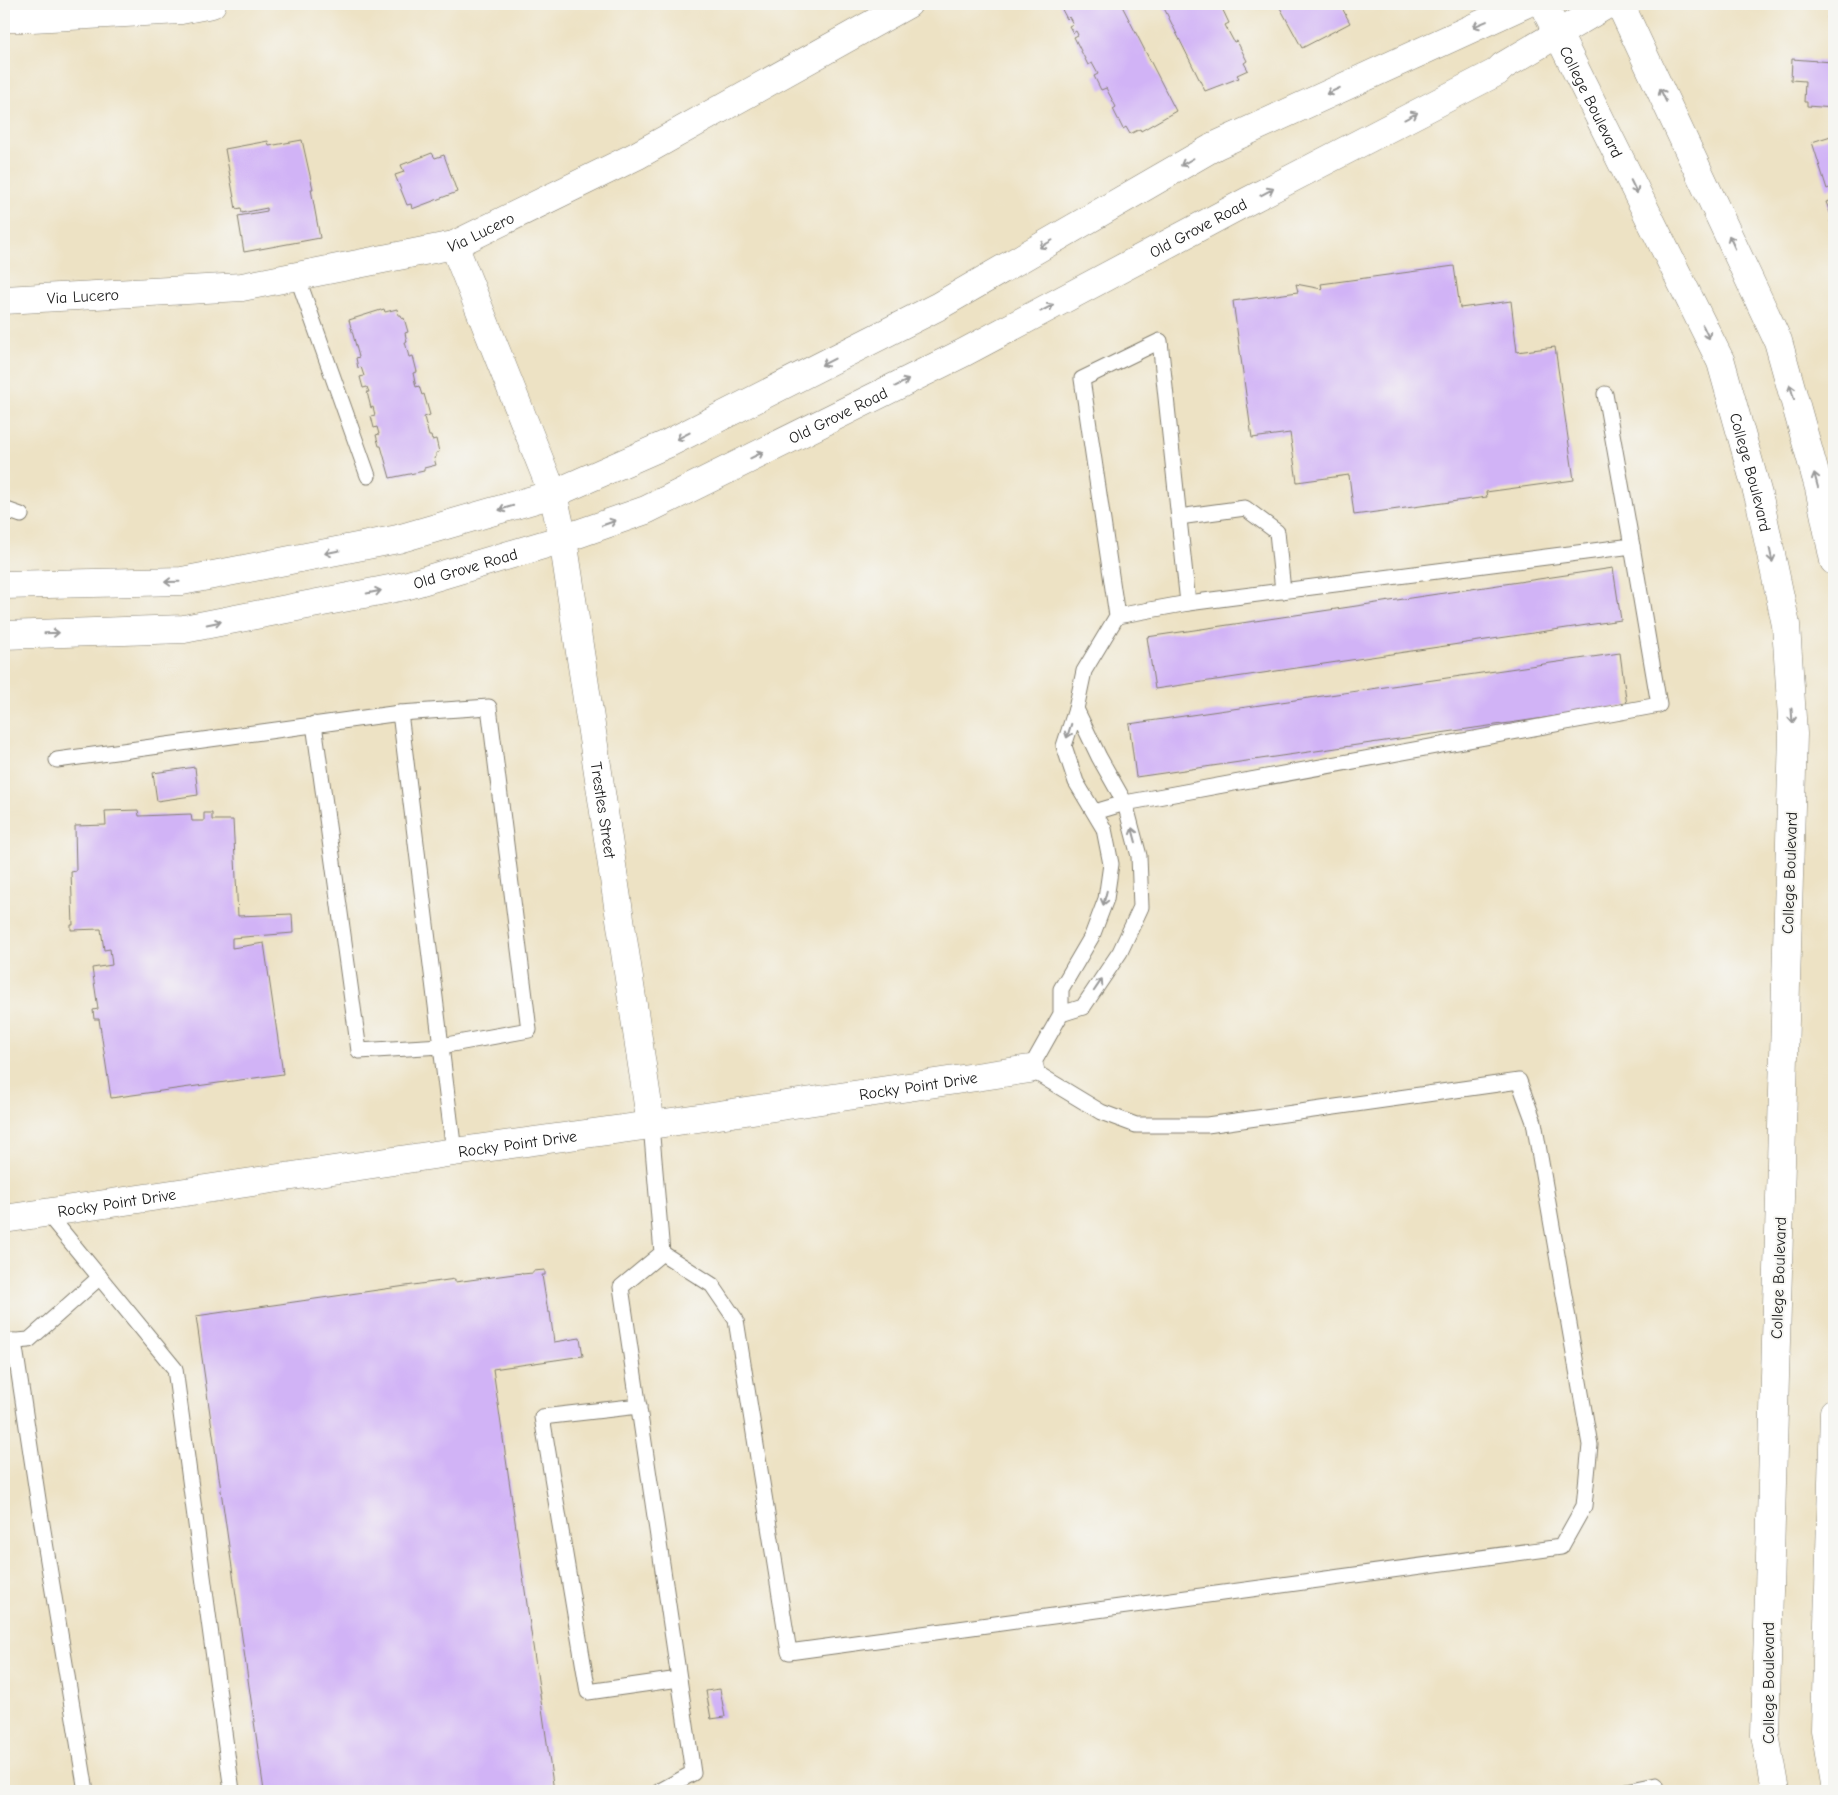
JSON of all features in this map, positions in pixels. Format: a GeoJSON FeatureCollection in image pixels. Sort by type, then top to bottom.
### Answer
{"type":"FeatureCollection","features":[{"type":"Feature","properties":{"kind":"main road"},"geometry":{"type":"LineString","coordinates":[[4,18],[181,10],[212,4]]}},
{"type":"Feature","properties":{"kind":"main road","name":"Via Lucero"},"geometry":{"type":"LineString","coordinates":[[4,300],[242,287],[454,245],[636,156],[908,4]]}},
{"type":"Feature","properties":{"kind":"main road"},"geometry":{"type":"LineString","coordinates":[[4,585],[182,582],[398,539],[553,494],[667,444],[937,307],[1217,144],[1525,4]]}},
{"type":"Feature","properties":{"kind":"main road","name":"College Boulevard"},"geometry":{"type":"LineString","coordinates":[[1543,4],[1721,362],[1760,502],[1786,624],[1793,734],[1765,1734],[1774,1791]]}},
{"type":"Feature","properties":{"kind":"main road","name":"Old Grove Road"},"geometry":{"type":"LineString","coordinates":[[4,635],[184,629],[405,586],[563,539],[646,510],[963,353],[1256,197],[1497,72],[1503,66],[1608,4]]}},
{"type":"Feature","properties":{"kind":"main road"},"geometry":{"type":"LineString","coordinates":[[1620,4],[1778,342],[1819,488],[1834,561]]}},
{"type":"Feature","properties":{"kind":"main road","name":"Trestles Street"},"geometry":{"type":"LineString","coordinates":[[454,245],[553,494],[563,539],[652,1125]]}},
{"type":"Feature","properties":{"kind":"main road","name":"Rocky Point Drive"},"geometry":{"type":"LineString","coordinates":[[4,1219],[1030,1069]]}},
{"type":"Feature","properties":{"kind":"main road"},"geometry":{"type":"LineString","coordinates":[[1834,1412],[1825,1730],[1834,1784]]}},
{"type":"Feature","properties":{"kind":"lane"},"geometry":{"type":"LineString","coordinates":[[297,276],[368,476]]}},
{"type":"Feature","properties":{"kind":"lane"},"geometry":{"type":"LineString","coordinates":[[662,1253],[712,1284],[736,1320],[789,1652],[1560,1547],[1584,1506],[1590,1444],[1534,1122],[1519,1081],[1207,1125],[1136,1125],[1102,1112],[1030,1069],[1061,1014],[1061,989],[1092,936],[1106,899],[1111,864],[1104,829],[1076,782],[1064,746],[1076,709],[1084,671],[1116,616],[1082,379],[1160,341],[1188,603]]}},
{"type":"Feature","properties":{"kind":"lane"},"geometry":{"type":"LineString","coordinates":[[1095,812],[1125,803],[1659,704],[1605,394]]}},
{"type":"Feature","properties":{"kind":"lane"},"geometry":{"type":"LineString","coordinates":[[1179,517],[1245,508],[1277,532],[1283,591]]}},
{"type":"Feature","properties":{"kind":"lane"},"geometry":{"type":"LineString","coordinates":[[4,509],[21,515]]}},
{"type":"Feature","properties":{"kind":"lane"},"geometry":{"type":"LineString","coordinates":[[1116,616],[1188,603],[1632,546]]}},
{"type":"Feature","properties":{"kind":"lane"},"geometry":{"type":"LineString","coordinates":[[58,760],[314,724],[400,713],[489,707],[530,1030],[441,1046],[359,1051],[314,724]]}},
{"type":"Feature","properties":{"kind":"lane"},"geometry":{"type":"LineString","coordinates":[[1061,1014],[1083,1007],[1120,952],[1141,907],[1139,856],[1125,803],[1099,757],[1076,709]]}},
{"type":"Feature","properties":{"kind":"lane"},"geometry":{"type":"LineString","coordinates":[[400,713],[454,1152]]}},
{"type":"Feature","properties":{"kind":"lane"},"geometry":{"type":"LineString","coordinates":[[652,1125],[662,1253]]}},
{"type":"Feature","properties":{"kind":"lane"},"geometry":{"type":"LineString","coordinates":[[47,1213],[175,1369],[232,1791]]}},
{"type":"Feature","properties":{"kind":"lane"},"geometry":{"type":"LineString","coordinates":[[660,1791],[693,1773],[621,1287],[662,1253]]}},
{"type":"Feature","properties":{"kind":"lane"},"geometry":{"type":"LineString","coordinates":[[86,1791],[9,1342],[30,1340],[100,1277]]}},
{"type":"Feature","properties":{"kind":"lane"},"geometry":{"type":"LineString","coordinates":[[638,1406],[542,1417],[588,1692],[679,1679]]}},
{"type":"Feature","properties":{"kind":"lane"},"geometry":{"type":"LineString","coordinates":[[1626,1791],[1656,1785],[1657,1791]]}},
{"type":"Feature","properties":{"kind":"building"},"geometry":{"type":"Polygon","coordinates":[[[1059,4],[1121,4],[1176,111],[1141,131],[1140,129],[1130,134],[1126,127],[1123,129],[1113,109],[1116,107],[1106,88],[1101,90],[1094,76],[1098,74],[1092,63],[1088,65],[1074,37],[1078,35],[1076,31],[1073,33],[1069,26],[1073,24],[1069,17],[1067,19],[1059,4]]]}},
{"type":"Feature","properties":{"kind":"building"},"geometry":{"type":"Polygon","coordinates":[[[1162,4],[1220,4],[1229,23],[1225,25],[1234,42],[1237,41],[1247,61],[1244,63],[1248,70],[1237,75],[1239,78],[1205,91],[1162,4]]]}},
{"type":"Feature","properties":{"kind":"building"},"geometry":{"type":"Polygon","coordinates":[[[1278,4],[1340,4],[1350,23],[1302,48],[1278,4]]]}},
{"type":"Feature","properties":{"kind":"building"},"geometry":{"type":"Polygon","coordinates":[[[1834,5],[1834,22],[1827,18],[1834,5]]]}},
{"type":"Feature","properties":{"kind":"building"},"geometry":{"type":"Polygon","coordinates":[[[1792,59],[1834,61],[1834,108],[1807,106],[1807,102],[1804,102],[1805,81],[1791,80],[1792,59]]]}},
{"type":"Feature","properties":{"kind":"building"},"geometry":{"type":"Polygon","coordinates":[[[1834,135],[1834,186],[1827,189],[1812,142],[1834,135]]]}},
{"type":"Feature","properties":{"kind":"building"},"geometry":{"type":"Polygon","coordinates":[[[302,140],[313,189],[311,189],[320,238],[244,252],[238,216],[267,211],[267,208],[242,213],[241,208],[236,209],[225,149],[268,141],[269,146],[302,140]]]}},
{"type":"Feature","properties":{"kind":"building"},"geometry":{"type":"Polygon","coordinates":[[[432,153],[435,158],[444,155],[457,192],[412,209],[411,204],[407,205],[395,175],[404,172],[401,165],[432,153]]]}},
{"type":"Feature","properties":{"kind":"building"},"geometry":{"type":"Polygon","coordinates":[[[1834,200],[1834,234],[1830,221],[1833,220],[1826,202],[1834,200]]]}},
{"type":"Feature","properties":{"kind":"building"},"geometry":{"type":"Polygon","coordinates":[[[1454,266],[1460,308],[1511,301],[1517,352],[1555,347],[1574,480],[1486,492],[1487,497],[1354,515],[1349,475],[1297,482],[1290,433],[1252,438],[1233,301],[1298,292],[1296,284],[1322,289],[1321,284],[1454,266]]]}},
{"type":"Feature","properties":{"kind":"building"},"geometry":{"type":"Polygon","coordinates":[[[384,309],[385,312],[397,309],[398,315],[401,315],[402,319],[404,318],[408,332],[405,333],[407,342],[405,342],[409,357],[413,356],[417,372],[413,373],[416,387],[419,386],[422,395],[424,394],[430,415],[424,417],[429,436],[431,436],[432,440],[436,439],[439,452],[436,453],[434,458],[436,465],[424,468],[424,471],[390,478],[376,435],[379,434],[377,427],[374,428],[371,416],[375,415],[373,407],[371,408],[367,392],[369,392],[367,387],[363,388],[360,377],[364,376],[361,367],[358,368],[356,358],[359,357],[349,320],[384,309]]]}},
{"type":"Feature","properties":{"kind":"building"},"geometry":{"type":"Polygon","coordinates":[[[1613,568],[1621,620],[1155,689],[1147,637],[1613,568]]]}},
{"type":"Feature","properties":{"kind":"building"},"geometry":{"type":"Polygon","coordinates":[[[1620,653],[1627,706],[1136,777],[1129,724],[1620,653]]]}},
{"type":"Feature","properties":{"kind":"building"},"geometry":{"type":"Polygon","coordinates":[[[195,767],[198,795],[157,801],[153,773],[195,767]]]}},
{"type":"Feature","properties":{"kind":"building"},"geometry":{"type":"Polygon","coordinates":[[[138,810],[139,816],[191,814],[192,821],[204,821],[204,813],[212,813],[212,820],[233,820],[238,916],[292,914],[293,933],[232,938],[232,948],[264,943],[283,1074],[111,1098],[99,1019],[94,1019],[93,1010],[98,1009],[92,968],[112,965],[110,949],[104,950],[101,929],[71,930],[71,925],[73,925],[71,872],[76,871],[75,826],[106,825],[105,811],[138,810]]]}},
{"type":"Feature","properties":{"kind":"building"},"geometry":{"type":"Polygon","coordinates":[[[545,1270],[545,1275],[542,1275],[554,1342],[580,1338],[583,1356],[493,1369],[554,1791],[264,1791],[196,1316],[455,1279],[455,1282],[545,1270]]]}},
{"type":"Feature","properties":{"kind":"building"},"geometry":{"type":"Polygon","coordinates":[[[720,1689],[725,1717],[711,1719],[706,1691],[720,1689]]]}}]}
